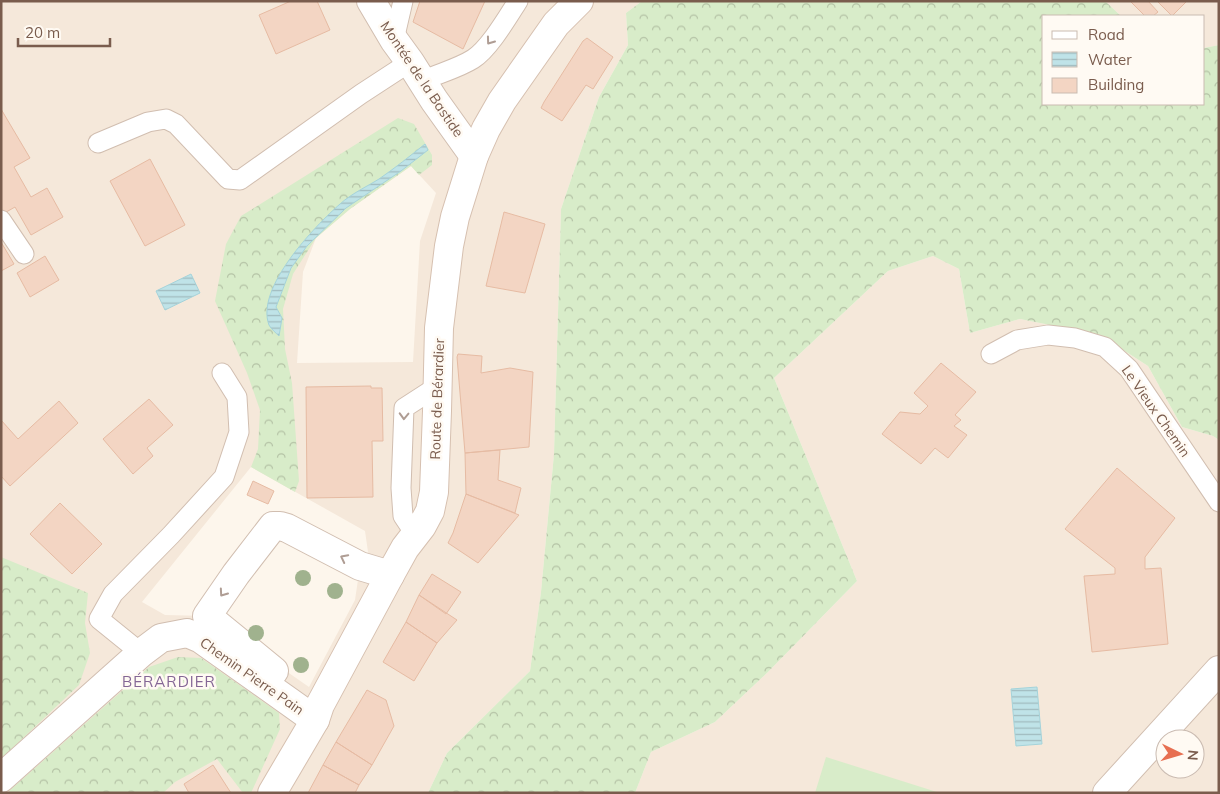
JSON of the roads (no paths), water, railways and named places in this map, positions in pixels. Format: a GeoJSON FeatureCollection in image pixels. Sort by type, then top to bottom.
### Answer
{"type":"FeatureCollection","features":[{"type":"Feature","properties":{"kind":"street","name":"Montée de la Bastide"},"geometry":{"type":"LineString","coordinates":[[371,1],[394,40],[474,156]]}},
{"type":"Feature","properties":{"kind":"street","name":"Route de Bérardier"},"geometry":{"type":"LineString","coordinates":[[272,793],[317,713],[390,574],[430,511],[434,492],[439,328],[449,246],[455,217],[474,156],[486,129],[502,101],[556,24],[579,1]]}},
{"type":"Feature","properties":{"kind":"street"},"geometry":{"type":"LineString","coordinates":[[317,713],[302,695],[207,616],[273,526],[287,528],[360,566],[390,574]]}},
{"type":"Feature","properties":{"kind":"street","name":"Chemin Pierre Pain"},"geometry":{"type":"LineString","coordinates":[[1,778],[141,653],[161,638],[187,633],[200,639],[317,713]]}},
{"type":"Feature","properties":{"kind":"street"},"geometry":{"type":"LineString","coordinates":[[1106,793],[1219,670]]}},
{"type":"Feature","properties":{"kind":"lane"},"geometry":{"type":"LineString","coordinates":[[394,40],[402,1]]}},
{"type":"Feature","properties":{"kind":"lane"},"geometry":{"type":"LineString","coordinates":[[98,143],[148,122],[166,118],[176,124],[228,179],[240,180],[361,94],[416,72],[461,66],[472,59],[482,52],[518,1]]}},
{"type":"Feature","properties":{"kind":"lane"},"geometry":{"type":"LineString","coordinates":[[1,220],[24,254]]}},
{"type":"Feature","properties":{"kind":"lane","name":"Le Vieux Chemin"},"geometry":{"type":"LineString","coordinates":[[991,354],[1017,340],[1048,334],[1075,338],[1105,347],[1129,369],[1219,502]]}},
{"type":"Feature","properties":{"kind":"lane"},"geometry":{"type":"LineString","coordinates":[[141,653],[99,619],[113,594],[224,477],[239,432],[237,396],[222,373]]}},
{"type":"Feature","properties":{"kind":"water"},"geometry":{"type":"Polygon","coordinates":[[[425,144],[428,150],[401,171],[346,208],[307,246],[291,268],[276,307],[282,318],[279,336],[269,325],[267,310],[271,294],[279,276],[290,259],[316,227],[340,204],[385,175],[425,144]]]}},
{"type":"Feature","properties":{"kind":"water"},"geometry":{"type":"Polygon","coordinates":[[[191,274],[200,293],[165,310],[156,291],[191,274]]]}},
{"type":"Feature","properties":{"kind":"water"},"geometry":{"type":"Polygon","coordinates":[[[1037,687],[1042,744],[1016,746],[1011,689],[1037,687]]]}},
{"type":"Feature","properties":{"kind":"district","name":"BÉRARDIER"},"geometry":{"type":"Point","coordinates":[169,682]}}]}
